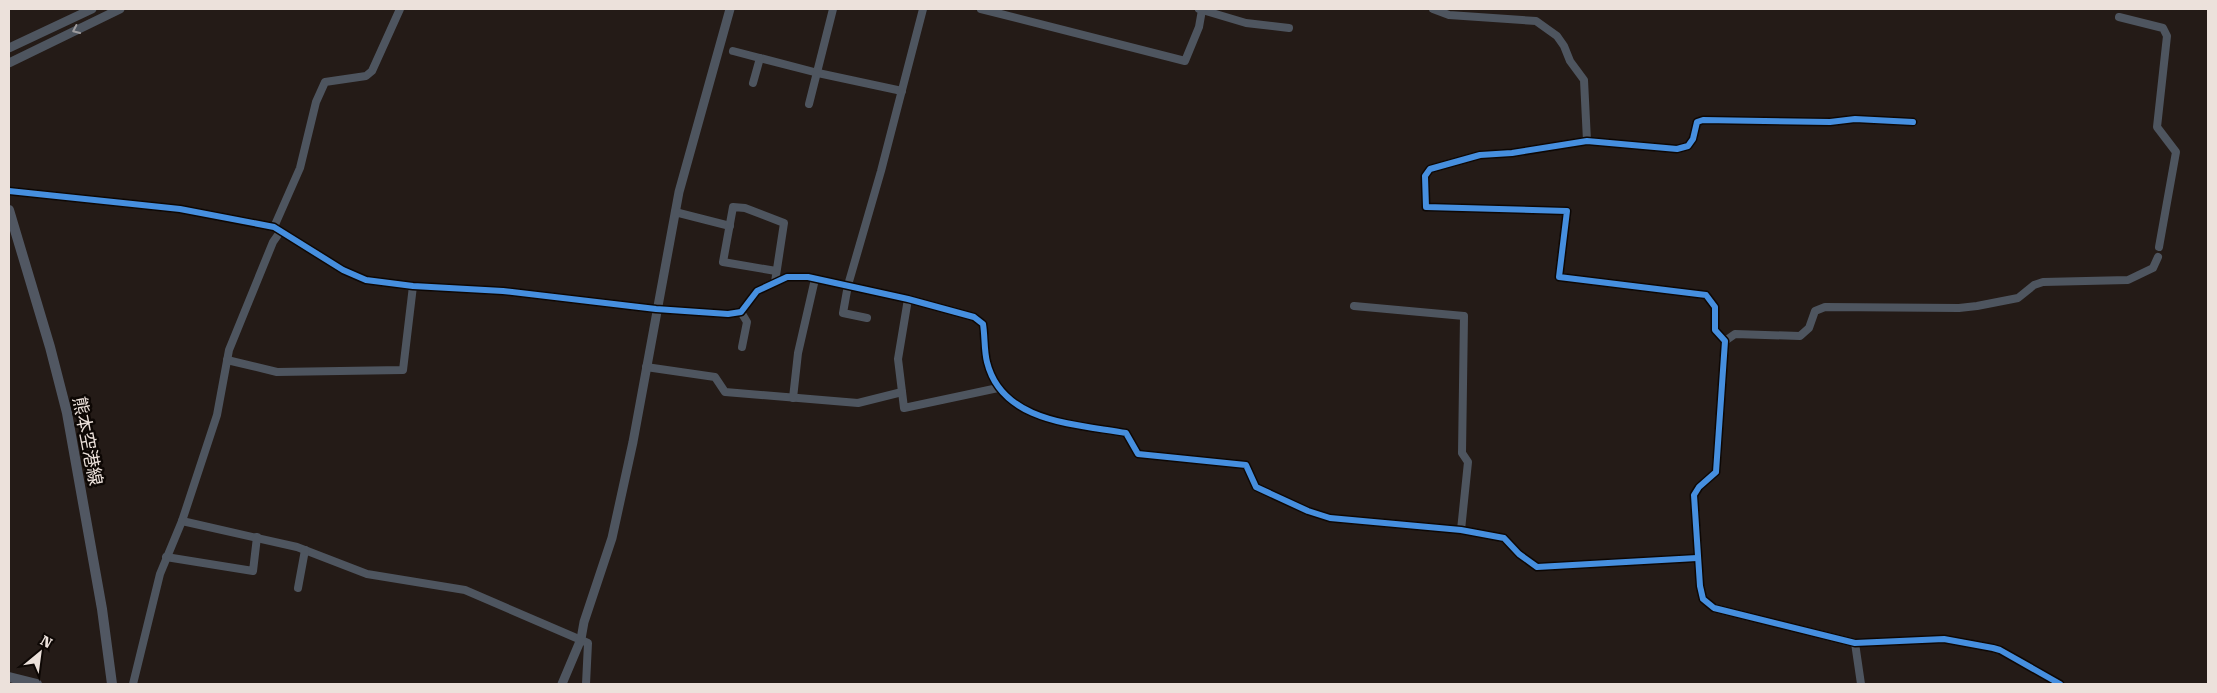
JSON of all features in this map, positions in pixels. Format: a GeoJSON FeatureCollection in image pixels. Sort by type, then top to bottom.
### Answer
{"type":"FeatureCollection","features":[{"type":"Feature","properties":{"kind":"main road","name":"熊本空港線"},"geometry":{"type":"LineString","coordinates":[[9,210],[50,347],[67,413],[102,609],[112,684]]}},
{"type":"Feature","properties":{"kind":"main road"},"geometry":{"type":"LineString","coordinates":[[9,677],[37,684]]}},
{"type":"Feature","properties":{"kind":"street"},"geometry":{"type":"LineString","coordinates":[[9,48],[92,9]]}},
{"type":"Feature","properties":{"kind":"street"},"geometry":{"type":"LineString","coordinates":[[9,63],[120,9]]}},
{"type":"Feature","properties":{"kind":"street"},"geometry":{"type":"LineString","coordinates":[[133,684],[166,557],[182,521],[217,415],[229,350],[273,242],[300,168],[316,102],[324,82],[366,76],[372,71],[400,9]]}},
{"type":"Feature","properties":{"kind":"street"},"geometry":{"type":"LineString","coordinates":[[562,684],[581,639],[584,622],[612,538],[633,442],[675,212],[730,9]]}},
{"type":"Feature","properties":{"kind":"street"},"geometry":{"type":"LineString","coordinates":[[809,104],[833,9]]}},
{"type":"Feature","properties":{"kind":"street"},"geometry":{"type":"LineString","coordinates":[[867,318],[843,313],[848,285],[882,171],[923,9]]}},
{"type":"Feature","properties":{"kind":"street"},"geometry":{"type":"LineString","coordinates":[[981,9],[1185,61],[1200,27],[1200,9],[1246,23],[1289,28]]}},
{"type":"Feature","properties":{"kind":"street"},"geometry":{"type":"LineString","coordinates":[[1434,9],[1449,15],[1536,21],[1557,36],[1564,46],[1570,61],[1584,80],[1587,141]]}},
{"type":"Feature","properties":{"kind":"street"},"geometry":{"type":"LineString","coordinates":[[2119,17],[2163,28],[2167,36],[2157,127],[2176,152],[2159,247]]}},
{"type":"Feature","properties":{"kind":"street"},"geometry":{"type":"LineString","coordinates":[[733,51],[818,73],[902,91]]}},
{"type":"Feature","properties":{"kind":"street"},"geometry":{"type":"LineString","coordinates":[[753,83],[760,58]]}},
{"type":"Feature","properties":{"kind":"street"},"geometry":{"type":"LineString","coordinates":[[1913,122],[1855,119],[1830,122],[1703,120],[1697,122],[1693,139],[1688,146],[1677,149],[1587,141],[1512,154],[1480,154],[1430,168],[1424,176],[1426,207],[1567,211],[1559,277],[1706,295],[1715,307],[1715,330],[1725,341],[1716,472],[1699,487],[1694,495],[1697,558],[1703,599],[1714,608],[1855,643],[1944,639],[1993,648],[2000,650],[2060,684]]}},
{"type":"Feature","properties":{"kind":"street"},"geometry":{"type":"LineString","coordinates":[[9,191],[180,209],[277,230],[343,270],[366,280],[414,286],[504,291],[656,309],[728,314],[741,312],[757,291],[787,277],[815,278],[848,285],[974,317],[983,324],[987,363],[998,388],[1021,409],[1043,418],[1126,433],[1138,454],[1246,465],[1256,487],[1308,511],[1330,518],[1461,530],[1504,538],[1519,554],[1537,567],[1697,558]]}},
{"type":"Feature","properties":{"kind":"street"},"geometry":{"type":"LineString","coordinates":[[775,282],[784,223],[745,208],[733,207],[723,262],[776,271]]}},
{"type":"Feature","properties":{"kind":"street"},"geometry":{"type":"LineString","coordinates":[[675,212],[730,226]]}},
{"type":"Feature","properties":{"kind":"street"},"geometry":{"type":"LineString","coordinates":[[1725,341],[1735,334],[1800,336],[1809,328],[1815,312],[1825,307],[1959,308],[2018,298],[2034,285],[2043,282],[2128,280],[2153,268],[2158,257]]}},
{"type":"Feature","properties":{"kind":"street"},"geometry":{"type":"LineString","coordinates":[[793,398],[798,353],[815,278]]}},
{"type":"Feature","properties":{"kind":"street"},"geometry":{"type":"LineString","coordinates":[[227,360],[277,372],[403,370],[414,286]]}},
{"type":"Feature","properties":{"kind":"street"},"geometry":{"type":"LineString","coordinates":[[908,299],[898,359],[904,408],[998,388]]}},
{"type":"Feature","properties":{"kind":"street"},"geometry":{"type":"LineString","coordinates":[[1354,306],[1464,316],[1462,453],[1468,462],[1461,530]]}},
{"type":"Feature","properties":{"kind":"street"},"geometry":{"type":"LineString","coordinates":[[741,312],[747,322],[742,347]]}},
{"type":"Feature","properties":{"kind":"street"},"geometry":{"type":"LineString","coordinates":[[646,367],[715,377],[725,392],[858,403],[902,392]]}},
{"type":"Feature","properties":{"kind":"street"},"geometry":{"type":"LineString","coordinates":[[182,521],[305,550],[367,574],[465,590],[588,643],[586,684]]}},
{"type":"Feature","properties":{"kind":"street"},"geometry":{"type":"LineString","coordinates":[[166,557],[253,571],[257,538]]}},
{"type":"Feature","properties":{"kind":"street"},"geometry":{"type":"LineString","coordinates":[[298,588],[305,550]]}},
{"type":"Feature","properties":{"kind":"street"},"geometry":{"type":"LineString","coordinates":[[1855,643],[1861,684]]}},
{"type":"Feature","properties":{"kind":"cycle path"},"geometry":{"type":"LineString","coordinates":[[1913,122],[1855,119],[1830,122],[1703,120],[1697,122],[1693,139],[1688,146],[1677,149],[1587,141],[1512,153],[1480,155],[1430,169],[1425,176],[1426,207],[1567,211],[1559,277],[1706,295],[1715,307],[1715,330],[1725,341],[1716,472],[1699,487],[1694,495],[1700,586],[1703,599],[1714,608],[1855,643],[1944,639],[1993,648],[2000,650],[2060,684]]}},
{"type":"Feature","properties":{"kind":"cycle path"},"geometry":{"type":"LineString","coordinates":[[9,191],[180,209],[274,227],[343,270],[366,280],[413,286],[503,291],[656,309],[728,314],[741,312],[757,291],[787,277],[808,277],[908,299],[974,317],[983,324],[985,353],[995,382],[1008,398],[1024,409],[1064,423],[1126,433],[1138,454],[1246,465],[1256,487],[1308,511],[1330,518],[1461,530],[1504,538],[1519,554],[1537,567],[1697,558]]}}]}
